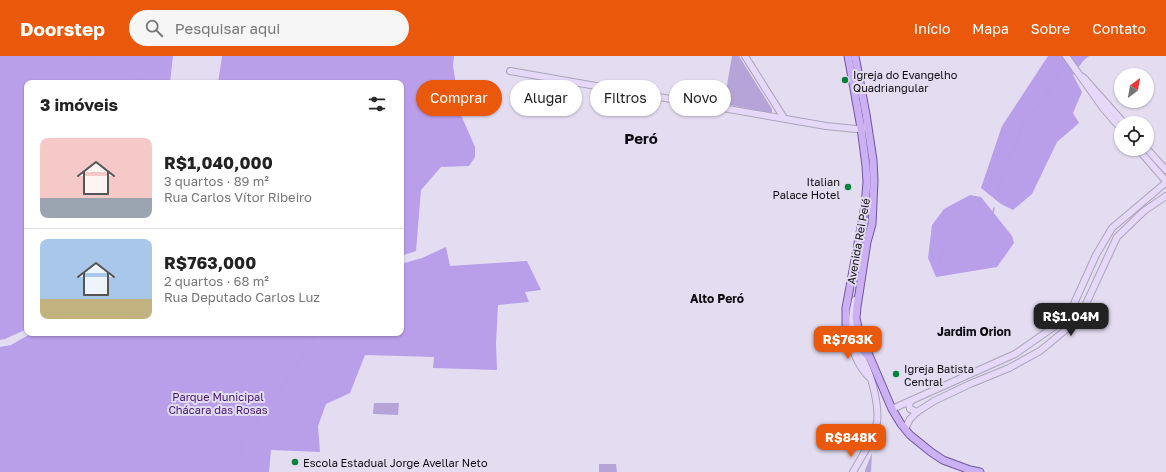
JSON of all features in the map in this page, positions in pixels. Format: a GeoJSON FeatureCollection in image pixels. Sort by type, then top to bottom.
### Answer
{"type":"FeatureCollection","features":[{"type":"Feature","properties":{"kind":"main road","name":"Avenida Rei Pelé"},"geometry":{"type":"LineString","coordinates":[[848,56],[864,128],[873,160],[874,181],[872,224],[867,242],[860,283],[856,318],[859,332],[892,408],[905,429],[925,448],[943,460],[980,472]]}},
{"type":"Feature","properties":{"kind":"main road","name":"Avenida Rei Pelé"},"geometry":{"type":"LineString","coordinates":[[846,331],[846,308],[866,199],[864,128],[855,56]]}},
{"type":"Feature","properties":{"kind":"main road"},"geometry":{"type":"LineString","coordinates":[[846,331],[874,365]]}},
{"type":"Feature","properties":{"kind":"street"},"geometry":{"type":"LineString","coordinates":[[745,56],[784,118]]}},
{"type":"Feature","properties":{"kind":"street"},"geometry":{"type":"LineString","coordinates":[[1066,56],[1098,102],[1114,121]]}},
{"type":"Feature","properties":{"kind":"street"},"geometry":{"type":"LineString","coordinates":[[510,71],[826,126],[864,128]]}},
{"type":"Feature","properties":{"kind":"street"},"geometry":{"type":"LineString","coordinates":[[1079,74],[1118,116]]}},
{"type":"Feature","properties":{"kind":"street"},"geometry":{"type":"LineString","coordinates":[[905,429],[911,416],[934,401],[1009,368],[1040,351],[1079,319],[1117,237],[1144,211],[1166,195],[1164,181],[1144,156]]}},
{"type":"Feature","properties":{"kind":"street"},"geometry":{"type":"LineString","coordinates":[[1153,156],[1166,170]]}},
{"type":"Feature","properties":{"kind":"street"},"geometry":{"type":"LineString","coordinates":[[892,408],[1015,354],[1055,326],[1072,308],[1096,255],[1112,228],[1164,181]]}},
{"type":"Feature","properties":{"kind":"street"},"geometry":{"type":"LineString","coordinates":[[853,472],[877,424],[878,410],[870,378],[855,342],[852,326],[852,314],[860,283]]}},
{"type":"Feature","properties":{"kind":"street"},"geometry":{"type":"LineString","coordinates":[[846,331],[859,363],[864,372],[870,378]]}},
{"type":"Feature","properties":{"kind":"street"},"geometry":{"type":"LineString","coordinates":[[911,400],[909,404],[910,409],[917,412]]}},
{"type":"Feature","properties":{"kind":"shaded area"},"geometry":{"type":"Polygon","coordinates":[[[732,56],[739,56],[772,109],[772,112],[770,113],[731,105],[731,80],[728,80],[732,56]]]}},
{"type":"Feature","properties":{"kind":"shaded area"},"geometry":{"type":"Polygon","coordinates":[[[865,134],[870,167],[870,182],[868,212],[856,271],[868,208],[865,134]]]}},
{"type":"Feature","properties":{"kind":"shaded area"},"geometry":{"type":"Polygon","coordinates":[[[374,403],[399,403],[398,415],[373,414],[374,403]]]}},
{"type":"Feature","properties":{"kind":"shaded area"},"geometry":{"type":"Polygon","coordinates":[[[872,453],[871,472],[865,472],[865,470],[872,453]]]}},
{"type":"Feature","properties":{"kind":"shaded area"},"geometry":{"type":"Polygon","coordinates":[[[599,464],[616,464],[617,472],[599,472],[599,464]]]}},
{"type":"Feature","properties":{"kind":"green space"},"geometry":{"type":"Polygon","coordinates":[[[0,56],[173,56],[170,80],[24,80],[24,330],[0,340],[0,56]]]}},
{"type":"Feature","properties":{"kind":"green space"},"geometry":{"type":"Polygon","coordinates":[[[222,56],[454,56],[453,66],[455,80],[416,80],[416,116],[461,116],[475,147],[475,157],[469,166],[441,167],[421,190],[416,251],[404,255],[404,80],[218,80],[222,56]]]}},
{"type":"Feature","properties":{"kind":"green space"},"geometry":{"type":"Polygon","coordinates":[[[1048,56],[1089,56],[1083,61],[1073,75],[1082,92],[1073,113],[1079,123],[1057,142],[1032,194],[1013,210],[1001,204],[981,188],[1002,126],[1048,56]]]}},
{"type":"Feature","properties":{"kind":"green space"},"geometry":{"type":"Polygon","coordinates":[[[970,195],[981,197],[1012,236],[1014,243],[997,267],[936,277],[928,258],[932,225],[944,209],[970,195]]]}},
{"type":"Feature","properties":{"kind":"green space","name":"Parque Municipal Chácara das Rosas"},"geometry":{"type":"Polygon","coordinates":[[[446,247],[450,266],[527,261],[541,290],[525,292],[529,302],[498,305],[496,343],[497,370],[433,368],[434,357],[365,355],[350,393],[326,404],[318,426],[320,452],[271,450],[269,472],[0,472],[0,347],[11,345],[27,336],[404,336],[404,263],[422,258],[446,247]]]}},
{"type":"Feature","properties":{"kind":"waterway"},"geometry":{"type":"LineString","coordinates":[[89,56],[142,80]]}},
{"type":"Feature","properties":{"kind":"waterway"},"geometry":{"type":"LineString","coordinates":[[996,199],[1014,146],[1024,123],[1051,89],[1062,68]]}},
{"type":"Feature","properties":{"kind":"waterway"},"geometry":{"type":"LineString","coordinates":[[937,268],[946,246],[983,226],[992,217],[994,208]]}},
{"type":"Feature","properties":{"kind":"waterway"},"geometry":{"type":"LineString","coordinates":[[218,472],[239,457],[244,437],[284,384],[316,336]]}},
{"type":"Feature","properties":{"kind":"place","name":"Igreja do Evangelho Quadriangular"},"geometry":{"type":"Point","coordinates":[845,80]}},
{"type":"Feature","properties":{"kind":"place","name":"Italian Palace Hotel"},"geometry":{"type":"Point","coordinates":[848,187]}},
{"type":"Feature","properties":{"kind":"place","name":"Igreja Batista Central"},"geometry":{"type":"Point","coordinates":[896,374]}},
{"type":"Feature","properties":{"kind":"place","name":"Escola Estadual Jorge Avellar Neto"},"geometry":{"type":"Point","coordinates":[295,462]}},
{"type":"Feature","properties":{"kind":"district","name":"Peró"},"geometry":{"type":"Point","coordinates":[641,138]}},
{"type":"Feature","properties":{"kind":"district","name":"Alto Peró"},"geometry":{"type":"Point","coordinates":[717,298]}},
{"type":"Feature","properties":{"kind":"district","name":"Jardim Orion"},"geometry":{"type":"Point","coordinates":[974,331]}}]}
